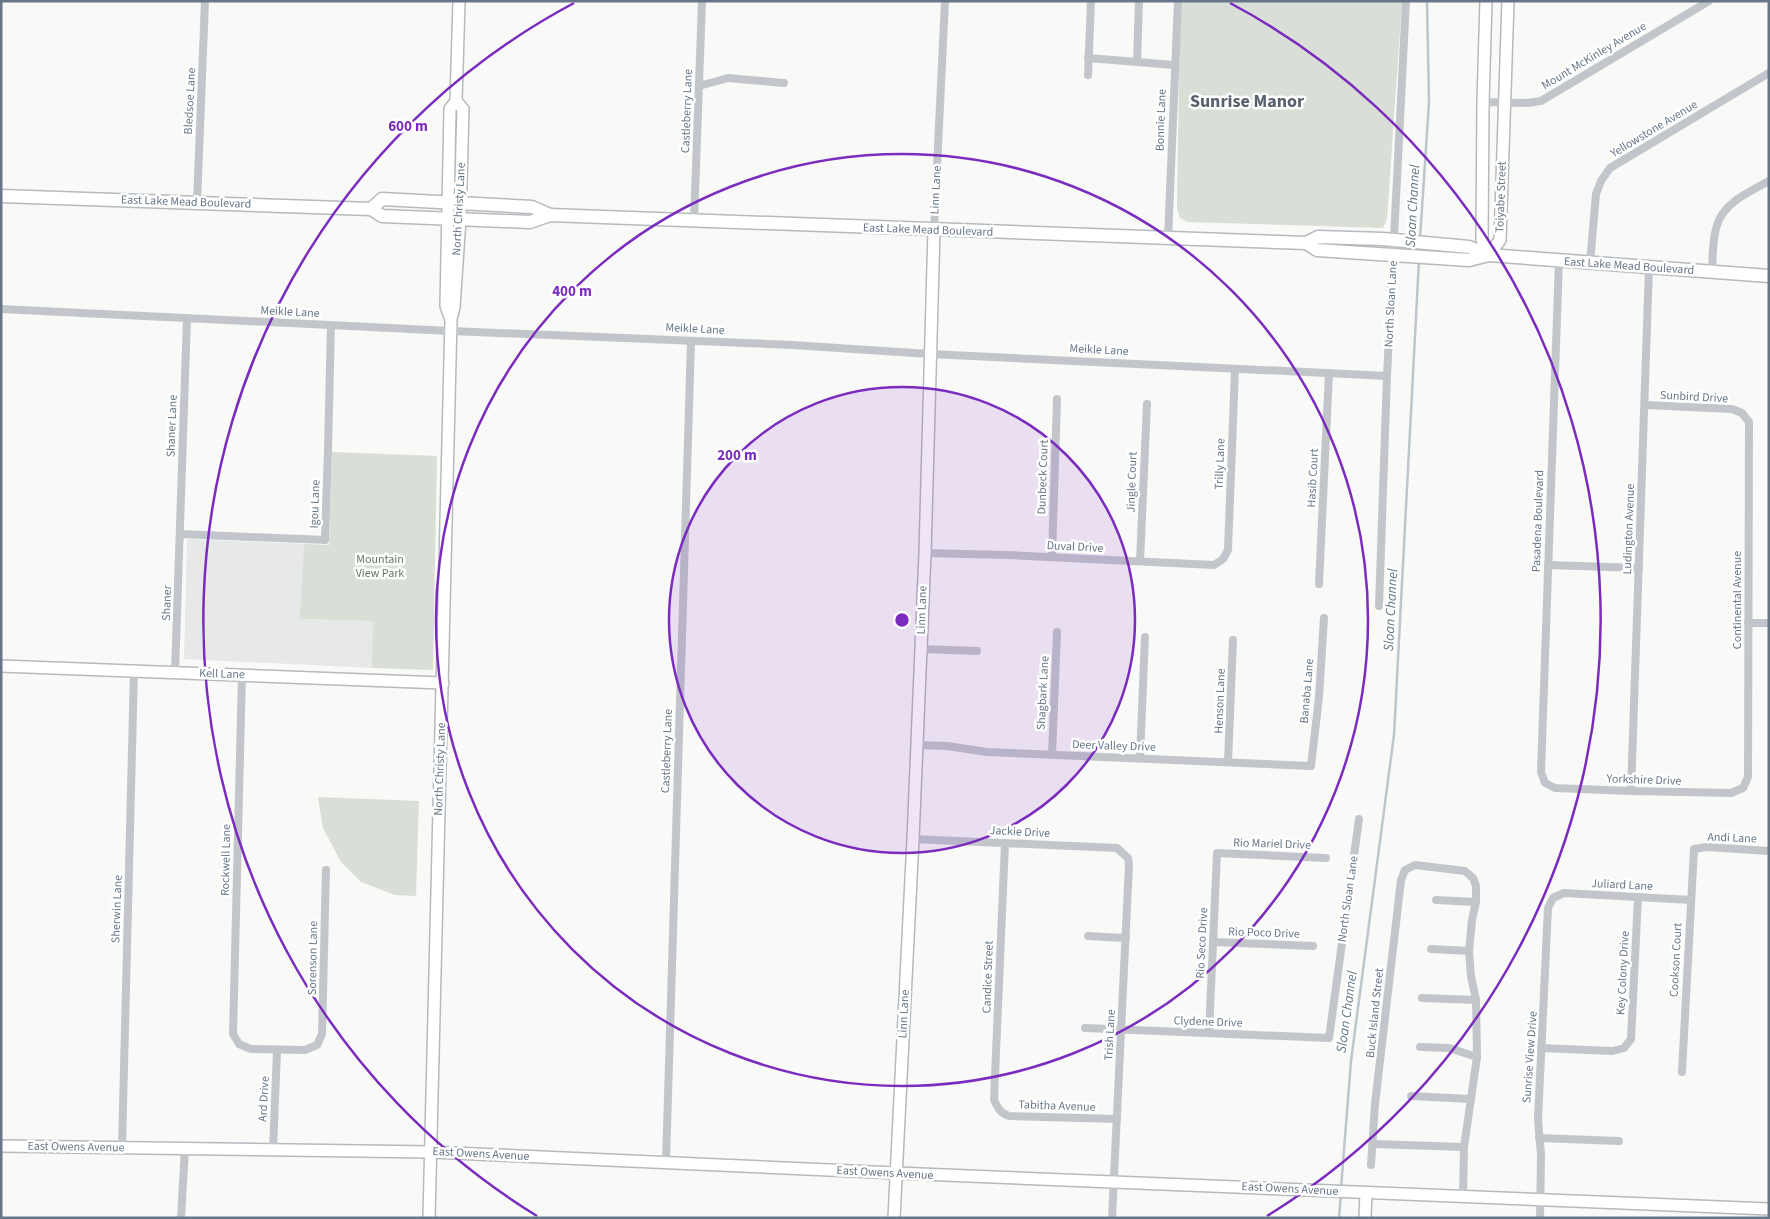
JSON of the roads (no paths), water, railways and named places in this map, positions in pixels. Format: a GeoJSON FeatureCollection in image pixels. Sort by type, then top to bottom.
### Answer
{"type":"FeatureCollection","features":[{"type":"Feature","properties":{"kind":"main road","name":"East Lake Mead Boulevard"},"geometry":{"type":"LineString","coordinates":[[1,196],[370,208],[382,216],[530,222],[550,215]]}},
{"type":"Feature","properties":{"kind":"main road","name":"East Lake Mead Boulevard"},"geometry":{"type":"LineString","coordinates":[[370,208],[382,199],[532,207],[550,215],[694,222],[1306,243],[1318,237],[1394,240],[1436,251]]}},
{"type":"Feature","properties":{"kind":"main road","name":"East Lake Mead Boulevard"},"geometry":{"type":"LineString","coordinates":[[1306,243],[1317,250],[1407,255],[1469,247],[1489,255],[1769,276]]}},
{"type":"Feature","properties":{"kind":"street","name":"Bledsoe Lane"},"geometry":{"type":"LineString","coordinates":[[197,202],[205,1]]}},
{"type":"Feature","properties":{"kind":"street","name":"North Christy Lane"},"geometry":{"type":"LineString","coordinates":[[429,1218],[451,325],[454,307],[454,203],[463,110],[456,101],[459,1]]}},
{"type":"Feature","properties":{"kind":"street","name":"Castleberry Lane"},"geometry":{"type":"LineString","coordinates":[[694,222],[702,1]]}},
{"type":"Feature","properties":{"kind":"street","name":"Linn Lane"},"geometry":{"type":"LineString","coordinates":[[894,1218],[917,745],[934,230],[945,1]]}},
{"type":"Feature","properties":{"kind":"street"},"geometry":{"type":"LineString","coordinates":[[1088,75],[1091,1]]}},
{"type":"Feature","properties":{"kind":"street"},"geometry":{"type":"LineString","coordinates":[[1137,62],[1139,1]]}},
{"type":"Feature","properties":{"kind":"street","name":"Bonnie Lane"},"geometry":{"type":"LineString","coordinates":[[1168,239],[1178,1]]}},
{"type":"Feature","properties":{"kind":"street","name":"North Sloan Lane"},"geometry":{"type":"LineString","coordinates":[[1379,606],[1387,376],[1406,1]]}},
{"type":"Feature","properties":{"kind":"street","name":"Toiyabe Street"},"geometry":{"type":"LineString","coordinates":[[1486,1],[1482,240],[1489,255],[1500,240],[1508,1]]}},
{"type":"Feature","properties":{"kind":"street","name":"Mount McKinley Avenue"},"geometry":{"type":"LineString","coordinates":[[1483,102],[1528,103],[1542,101],[1709,1]]}},
{"type":"Feature","properties":{"kind":"street"},"geometry":{"type":"LineString","coordinates":[[1088,58],[1174,65]]}},
{"type":"Feature","properties":{"kind":"street","name":"Yellowstone Avenue"},"geometry":{"type":"LineString","coordinates":[[1590,263],[1596,194],[1601,181],[1610,168],[1769,74]]}},
{"type":"Feature","properties":{"kind":"street"},"geometry":{"type":"LineString","coordinates":[[699,86],[728,78],[784,83]]}},
{"type":"Feature","properties":{"kind":"street"},"geometry":{"type":"LineString","coordinates":[[1712,272],[1716,226],[1722,215],[1732,202],[1769,181]]}},
{"type":"Feature","properties":{"kind":"street","name":"Pasadena Boulevard"},"geometry":{"type":"LineString","coordinates":[[1545,782],[1541,772],[1559,260]]}},
{"type":"Feature","properties":{"kind":"street","name":"Ludington Avenue"},"geometry":{"type":"LineString","coordinates":[[1631,791],[1649,267]]}},
{"type":"Feature","properties":{"kind":"street","name":"Meikle Lane"},"geometry":{"type":"LineString","coordinates":[[1,309],[330,325],[451,325],[930,354],[1387,376]]}},
{"type":"Feature","properties":{"kind":"street","name":"Shaner Lane"},"geometry":{"type":"LineString","coordinates":[[180,534],[187,318]]}},
{"type":"Feature","properties":{"kind":"street","name":"Igou Lane"},"geometry":{"type":"LineString","coordinates":[[180,534],[325,540],[330,325]]}},
{"type":"Feature","properties":{"kind":"street","name":"Castleberry Lane"},"geometry":{"type":"LineString","coordinates":[[666,1162],[691,340]]}},
{"type":"Feature","properties":{"kind":"street","name":"Trilly Lane"},"geometry":{"type":"LineString","coordinates":[[1223,560],[1228,550],[1235,369]]}},
{"type":"Feature","properties":{"kind":"street","name":"Hasib Court"},"geometry":{"type":"LineString","coordinates":[[1319,584],[1328,374]]}},
{"type":"Feature","properties":{"kind":"street","name":"Dunbeck Court"},"geometry":{"type":"LineString","coordinates":[[1052,557],[1058,399]]}},
{"type":"Feature","properties":{"kind":"street","name":"Jingle Court"},"geometry":{"type":"LineString","coordinates":[[1140,561],[1147,404]]}},
{"type":"Feature","properties":{"kind":"street","name":"Sunbird Drive"},"geometry":{"type":"LineString","coordinates":[[1644,406],[1732,409],[1742,413]]}},
{"type":"Feature","properties":{"kind":"street","name":"Continental Avenue"},"geometry":{"type":"LineString","coordinates":[[1742,413],[1749,422],[1748,776],[1743,788]]}},
{"type":"Feature","properties":{"kind":"street","name":"Shaner"},"geometry":{"type":"LineString","coordinates":[[176,673],[180,534]]}},
{"type":"Feature","properties":{"kind":"street","name":"Duval Drive"},"geometry":{"type":"LineString","coordinates":[[924,554],[1052,557],[1214,565],[1223,560]]}},
{"type":"Feature","properties":{"kind":"street"},"geometry":{"type":"LineString","coordinates":[[1548,565],[1639,568]]}},
{"type":"Feature","properties":{"kind":"street","name":"Banaba Lane"},"geometry":{"type":"LineString","coordinates":[[1311,766],[1319,697],[1324,618]]}},
{"type":"Feature","properties":{"kind":"street"},"geometry":{"type":"LineString","coordinates":[[1748,623],[1769,623]]}},
{"type":"Feature","properties":{"kind":"street","name":"Shagbark Lane"},"geometry":{"type":"LineString","coordinates":[[1052,755],[1057,632]]}},
{"type":"Feature","properties":{"kind":"street"},"geometry":{"type":"LineString","coordinates":[[1140,758],[1146,637]]}},
{"type":"Feature","properties":{"kind":"street","name":"Henson Lane"},"geometry":{"type":"LineString","coordinates":[[1228,762],[1233,640]]}},
{"type":"Feature","properties":{"kind":"street"},"geometry":{"type":"LineString","coordinates":[[920,649],[977,651]]}},
{"type":"Feature","properties":{"kind":"street","name":"Kell Lane"},"geometry":{"type":"LineString","coordinates":[[1,666],[443,683]]}},
{"type":"Feature","properties":{"kind":"street","name":"Sherwin Lane"},"geometry":{"type":"LineString","coordinates":[[122,1147],[134,671]]}},
{"type":"Feature","properties":{"kind":"street","name":"Rockwell Lane"},"geometry":{"type":"LineString","coordinates":[[242,675],[234,1034],[239,1044],[251,1049],[277,1050]]}},
{"type":"Feature","properties":{"kind":"street","name":"Deer Valley Drive"},"geometry":{"type":"LineString","coordinates":[[917,745],[947,746],[987,752],[1311,766]]}},
{"type":"Feature","properties":{"kind":"street","name":"Yorkshire Drive"},"geometry":{"type":"LineString","coordinates":[[1545,782],[1555,788],[1631,791],[1731,793],[1743,788]]}},
{"type":"Feature","properties":{"kind":"street","name":"North Sloan Lane"},"geometry":{"type":"LineString","coordinates":[[1329,1038],[1359,819]]}},
{"type":"Feature","properties":{"kind":"street","name":"Jackie Drive"},"geometry":{"type":"LineString","coordinates":[[913,839],[1117,848],[1125,854]]}},
{"type":"Feature","properties":{"kind":"street","name":"Candice Street"},"geometry":{"type":"LineString","coordinates":[[999,1110],[994,1100],[1005,843]]}},
{"type":"Feature","properties":{"kind":"street","name":"Andi Lane"},"geometry":{"type":"LineString","coordinates":[[1694,849],[1769,851]]}},
{"type":"Feature","properties":{"kind":"street","name":"Cookson Court"},"geometry":{"type":"LineString","coordinates":[[1682,1072],[1694,849]]}},
{"type":"Feature","properties":{"kind":"street","name":"Rio Mariel Drive"},"geometry":{"type":"LineString","coordinates":[[1217,853],[1326,858]]}},
{"type":"Feature","properties":{"kind":"street","name":"Rio Seco Drive"},"geometry":{"type":"LineString","coordinates":[[1209,1033],[1217,853]]}},
{"type":"Feature","properties":{"kind":"street","name":"Trish Lane"},"geometry":{"type":"LineString","coordinates":[[1112,1218],[1129,864],[1125,854]]}},
{"type":"Feature","properties":{"kind":"street","name":"Buck Island Street"},"geometry":{"type":"LineString","coordinates":[[1371,1165],[1375,1104],[1403,873],[1409,867],[1415,866],[1465,871],[1473,878],[1476,886],[1476,902]]}},
{"type":"Feature","properties":{"kind":"street","name":"Sorenson Lane"},"geometry":{"type":"LineString","coordinates":[[277,1050],[305,1050],[317,1045],[322,1034],[326,870]]}},
{"type":"Feature","properties":{"kind":"street","name":"Juliard Lane"},"geometry":{"type":"LineString","coordinates":[[1553,898],[1564,893],[1691,900]]}},
{"type":"Feature","properties":{"kind":"street","name":"Key Colony Drive"},"geometry":{"type":"LineString","coordinates":[[1540,1048],[1613,1051],[1624,1048],[1631,1039],[1638,897]]}},
{"type":"Feature","properties":{"kind":"street","name":"Sunrise View Drive"},"geometry":{"type":"LineString","coordinates":[[1540,1218],[1538,1119],[1540,1048],[1545,1002],[1548,908],[1553,898]]}},
{"type":"Feature","properties":{"kind":"street"},"geometry":{"type":"LineString","coordinates":[[1436,900],[1476,902],[1469,951],[1471,976],[1476,1000],[1477,1057],[1464,1147],[1463,1197]]}},
{"type":"Feature","properties":{"kind":"street"},"geometry":{"type":"LineString","coordinates":[[1088,936],[1126,938]]}},
{"type":"Feature","properties":{"kind":"street","name":"Rio Poco Drive"},"geometry":{"type":"LineString","coordinates":[[1213,942],[1314,946]]}},
{"type":"Feature","properties":{"kind":"street"},"geometry":{"type":"LineString","coordinates":[[1431,949],[1469,951]]}},
{"type":"Feature","properties":{"kind":"street"},"geometry":{"type":"LineString","coordinates":[[1422,998],[1476,1000]]}},
{"type":"Feature","properties":{"kind":"street","name":"Clydene Drive"},"geometry":{"type":"LineString","coordinates":[[1085,1028],[1329,1038]]}},
{"type":"Feature","properties":{"kind":"street"},"geometry":{"type":"LineString","coordinates":[[1420,1046],[1449,1048],[1477,1057]]}},
{"type":"Feature","properties":{"kind":"street","name":"Ard Drive"},"geometry":{"type":"LineString","coordinates":[[272,1150],[277,1050]]}},
{"type":"Feature","properties":{"kind":"street"},"geometry":{"type":"LineString","coordinates":[[1411,1096],[1470,1099]]}},
{"type":"Feature","properties":{"kind":"street","name":"Tabitha Avenue"},"geometry":{"type":"LineString","coordinates":[[999,1110],[1009,1116],[1117,1120]]}},
{"type":"Feature","properties":{"kind":"street"},"geometry":{"type":"LineString","coordinates":[[1539,1138],[1619,1141]]}},
{"type":"Feature","properties":{"kind":"street"},"geometry":{"type":"LineString","coordinates":[[1373,1144],[1464,1147]]}},
{"type":"Feature","properties":{"kind":"street","name":"East Owens Avenue"},"geometry":{"type":"LineString","coordinates":[[1,1146],[431,1152],[1769,1209]]}},
{"type":"Feature","properties":{"kind":"street"},"geometry":{"type":"LineString","coordinates":[[182,1218],[185,1148]]}},
{"type":"Feature","properties":{"kind":"street"},"geometry":{"type":"LineString","coordinates":[[1365,1218],[1366,1192]]}},
{"type":"Feature","properties":{"kind":"waterway","name":"Sloan Channel"},"geometry":{"type":"LineString","coordinates":[[1420,239],[1429,102],[1427,1]]}},
{"type":"Feature","properties":{"kind":"waterway","name":"Sloan Channel"},"geometry":{"type":"LineString","coordinates":[[1341,1188],[1351,1061],[1394,735],[1419,260]]}},
{"type":"Feature","properties":{"kind":"waterway","name":"Sloan Channel"},"geometry":{"type":"LineString","coordinates":[[1339,1218],[1341,1194]]}},
{"type":"Feature","properties":{"kind":"district","name":"Sunrise Manor"},"geometry":{"type":"Point","coordinates":[1247,101]}},
{"type":"Feature","properties":{"kind":"park label","name":"Mountain View Park"},"geometry":{"type":"Point","coordinates":[380,566]}}]}
